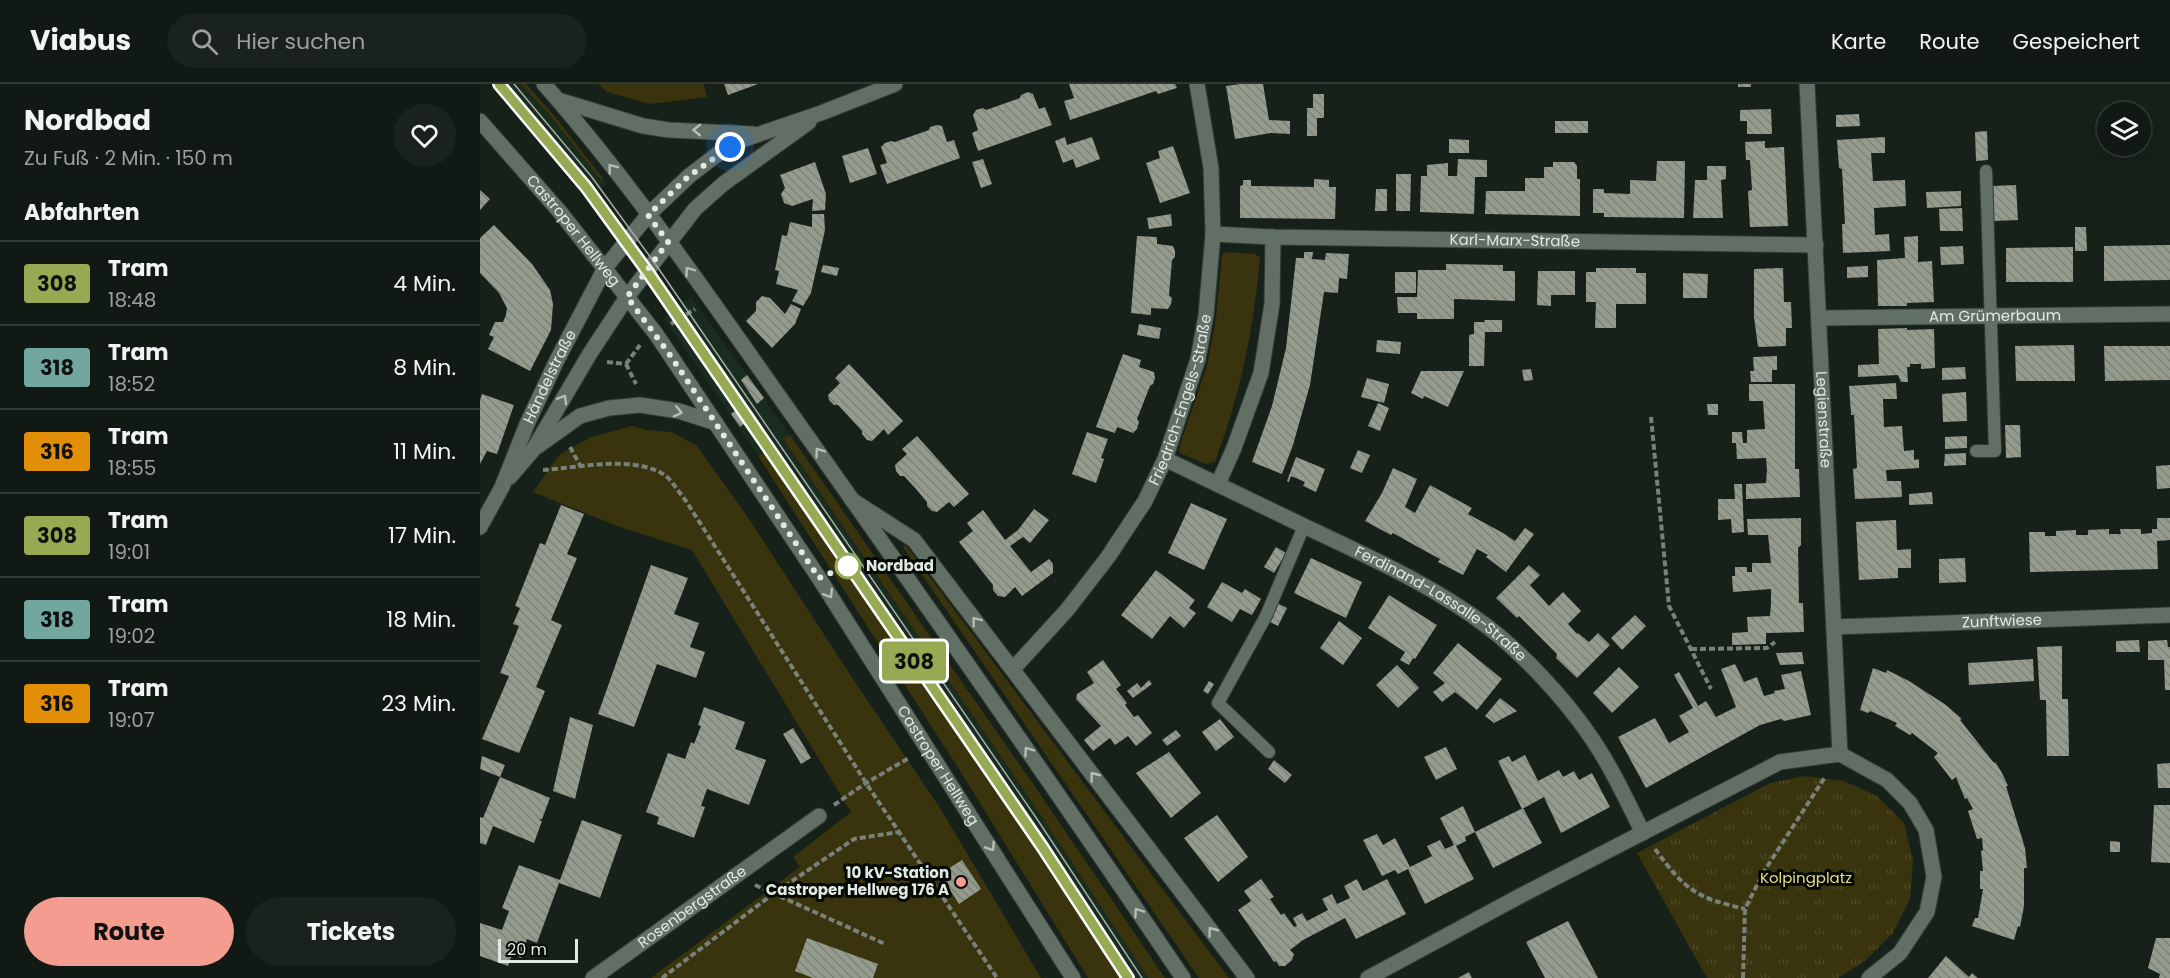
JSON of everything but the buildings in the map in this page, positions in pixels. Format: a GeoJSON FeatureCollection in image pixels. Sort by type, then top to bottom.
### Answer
{"type":"FeatureCollection","features":[{"type":"Feature","properties":{"kind":"street"},"geometry":{"type":"LineString","coordinates":[[544,84],[668,242],[852,500],[1085,833],[1183,978]]}},
{"type":"Feature","properties":{"kind":"street"},"geometry":{"type":"LineString","coordinates":[[558,100],[643,126],[669,130],[756,134],[821,113],[895,84]]}},
{"type":"Feature","properties":{"kind":"street","name":"Friedrich-Engels-Straße"},"geometry":{"type":"LineString","coordinates":[[1013,669],[1067,610],[1108,556],[1145,501],[1165,459],[1198,359],[1206,315],[1213,234],[1211,168],[1197,84]]}},
{"type":"Feature","properties":{"kind":"street","name":"Legienstraße"},"geometry":{"type":"LineString","coordinates":[[1807,84],[1840,754]]}},
{"type":"Feature","properties":{"kind":"street","name":"Händelstraße"},"geometry":{"type":"LineString","coordinates":[[502,487],[533,450],[584,363],[627,297],[695,209],[723,184],[821,113]]}},
{"type":"Feature","properties":{"kind":"street","name":"Castroper Hellweg"},"geometry":{"type":"LineString","coordinates":[[480,121],[560,213],[656,334],[813,568],[1073,978]]}},
{"type":"Feature","properties":{"kind":"street","name":"Händelstraße"},"geometry":{"type":"LineString","coordinates":[[480,527],[502,487],[526,424],[605,268],[648,215],[689,176],[719,153],[756,134]]}},
{"type":"Feature","properties":{"kind":"street","name":"Karl-Marx-Straße"},"geometry":{"type":"LineString","coordinates":[[1213,234],[1273,237],[1816,244]]}},
{"type":"Feature","properties":{"kind":"street"},"geometry":{"type":"LineString","coordinates":[[1218,484],[1234,448],[1261,373],[1272,304],[1273,237]]}},
{"type":"Feature","properties":{"kind":"street","name":"Am Grümerbaum"},"geometry":{"type":"LineString","coordinates":[[1819,318],[2170,314]]}},
{"type":"Feature","properties":{"kind":"street","name":"Händelstraße"},"geometry":{"type":"LineString","coordinates":[[533,450],[580,416],[609,408],[640,405],[679,411],[716,423]]}},
{"type":"Feature","properties":{"kind":"street","name":"Ferdinand-Lassalle-Straße"},"geometry":{"type":"LineString","coordinates":[[1165,459],[1421,584],[1487,627],[1516,651],[1563,701],[1588,733],[1643,833]]}},
{"type":"Feature","properties":{"kind":"street"},"geometry":{"type":"LineString","coordinates":[[852,500],[914,540],[1247,978]]}},
{"type":"Feature","properties":{"kind":"street","name":"Zunftwiese"},"geometry":{"type":"LineString","coordinates":[[1834,627],[2170,615]]}},
{"type":"Feature","properties":{"kind":"street"},"geometry":{"type":"LineString","coordinates":[[1368,978],[1520,896],[1780,762],[1840,754],[1887,780],[1910,803],[1926,830],[1934,877],[1927,912],[1900,953],[1869,978]]}},
{"type":"Feature","properties":{"kind":"street","name":"Rosenbergstraße"},"geometry":{"type":"LineString","coordinates":[[593,978],[819,816]]}},
{"type":"Feature","properties":{"kind":"lane"},"geometry":{"type":"LineString","coordinates":[[1976,451],[1995,451],[1986,171]]}},
{"type":"Feature","properties":{"kind":"lane"},"geometry":{"type":"LineString","coordinates":[[1269,752],[1218,703],[1266,616],[1304,526]]}},
{"type":"Feature","properties":{"kind":"path"},"geometry":{"type":"LineString","coordinates":[[1651,417],[1669,606],[1711,690]]}},
{"type":"Feature","properties":{"kind":"path"},"geometry":{"type":"LineString","coordinates":[[515,471],[576,468],[616,463],[638,465],[666,476],[686,501],[866,783],[997,978]]}},
{"type":"Feature","properties":{"kind":"path"},"geometry":{"type":"LineString","coordinates":[[1692,650],[1767,648],[1775,642]]}},
{"type":"Feature","properties":{"kind":"path"},"geometry":{"type":"LineString","coordinates":[[819,816],[866,783],[926,748]]}},
{"type":"Feature","properties":{"kind":"path"},"geometry":{"type":"LineString","coordinates":[[1743,978],[1746,909],[1763,873],[1840,754]]}},
{"type":"Feature","properties":{"kind":"path"},"geometry":{"type":"LineString","coordinates":[[662,978],[772,894],[854,839],[899,832]]}},
{"type":"Feature","properties":{"kind":"path"},"geometry":{"type":"LineString","coordinates":[[1643,833],[1671,870],[1697,895],[1746,909]]}},
{"type":"Feature","properties":{"kind":"path"},"geometry":{"type":"LineString","coordinates":[[736,876],[885,944]]}},
{"type":"Feature","properties":{"kind":"shaded area"},"geometry":{"type":"Polygon","coordinates":[[[491,84],[521,84],[548,113],[605,185],[586,199],[491,84]]]}},
{"type":"Feature","properties":{"kind":"shaded area"},"geometry":{"type":"Polygon","coordinates":[[[691,297],[790,435],[783,440],[1030,799],[1148,978],[1120,978],[981,768],[764,452],[758,456],[664,318],[691,297]]]}},
{"type":"Feature","properties":{"kind":"green space"},"geometry":{"type":"Polygon","coordinates":[[[521,84],[526,84],[553,114],[602,177],[605,185],[548,113],[521,84]]]}},
{"type":"Feature","properties":{"kind":"green space"},"geometry":{"type":"Polygon","coordinates":[[[598,84],[704,84],[707,97],[650,104],[607,92],[598,84]]]}},
{"type":"Feature","properties":{"kind":"green space"},"geometry":{"type":"Polygon","coordinates":[[[1226,252],[1255,254],[1260,257],[1250,336],[1239,387],[1215,462],[1206,464],[1180,453],[1179,448],[1207,366],[1216,318],[1222,255],[1226,252]]]}},
{"type":"Feature","properties":{"kind":"green space"},"geometry":{"type":"Polygon","coordinates":[[[632,426],[672,432],[697,446],[747,516],[940,808],[1041,978],[651,978],[800,867],[793,857],[851,812],[692,550],[620,527],[533,492],[559,455],[591,437],[632,426]]]}},
{"type":"Feature","properties":{"kind":"green space"},"geometry":{"type":"Polygon","coordinates":[[[790,435],[1165,978],[1148,978],[1030,799],[783,439],[790,435]]]}},
{"type":"Feature","properties":{"kind":"green space"},"geometry":{"type":"Polygon","coordinates":[[[764,452],[1044,861],[1120,978],[1088,978],[962,774],[758,456],[764,452]]]}},
{"type":"Feature","properties":{"kind":"green space"},"geometry":{"type":"Polygon","coordinates":[[[906,545],[1229,978],[1199,978],[903,547],[906,545]]]}},
{"type":"Feature","properties":{"kind":"green space","name":"Kolpingplatz"},"geometry":{"type":"Polygon","coordinates":[[[1805,776],[1844,781],[1877,796],[1904,823],[1913,861],[1910,899],[1893,933],[1865,961],[1838,978],[1707,978],[1637,853],[1770,783],[1805,776]]]}},
{"type":"Feature","properties":{"kind":"tram line"},"geometry":{"type":"LineString","coordinates":[[499,84],[579,178],[647,271],[1043,848],[1128,978]]}},
{"type":"Feature","properties":{"kind":"tram line","name":"308"},"geometry":{"type":"LineString","coordinates":[[499,84],[586,187],[647,271],[1043,848],[1128,978]]}},
{"type":"Feature","properties":{"kind":"tram line"},"geometry":{"type":"LineString","coordinates":[[514,84],[591,176],[654,262],[1039,822],[1142,978]]}},
{"type":"Feature","properties":{"kind":"place","name":"Nordbad"},"geometry":{"type":"Point","coordinates":[848,566]}},
{"type":"Feature","properties":{"kind":"place","name":"10 kV-Station Castroper Hellweg 176 A"},"geometry":{"type":"Point","coordinates":[961,882]}},
{"type":"Feature","properties":{"kind":"route"},"geometry":{"type":"LineString","coordinates":[[730,147],[689,176],[648,215],[668,242],[627,297],[656,334],[819,578],[848,566]]}}]}
